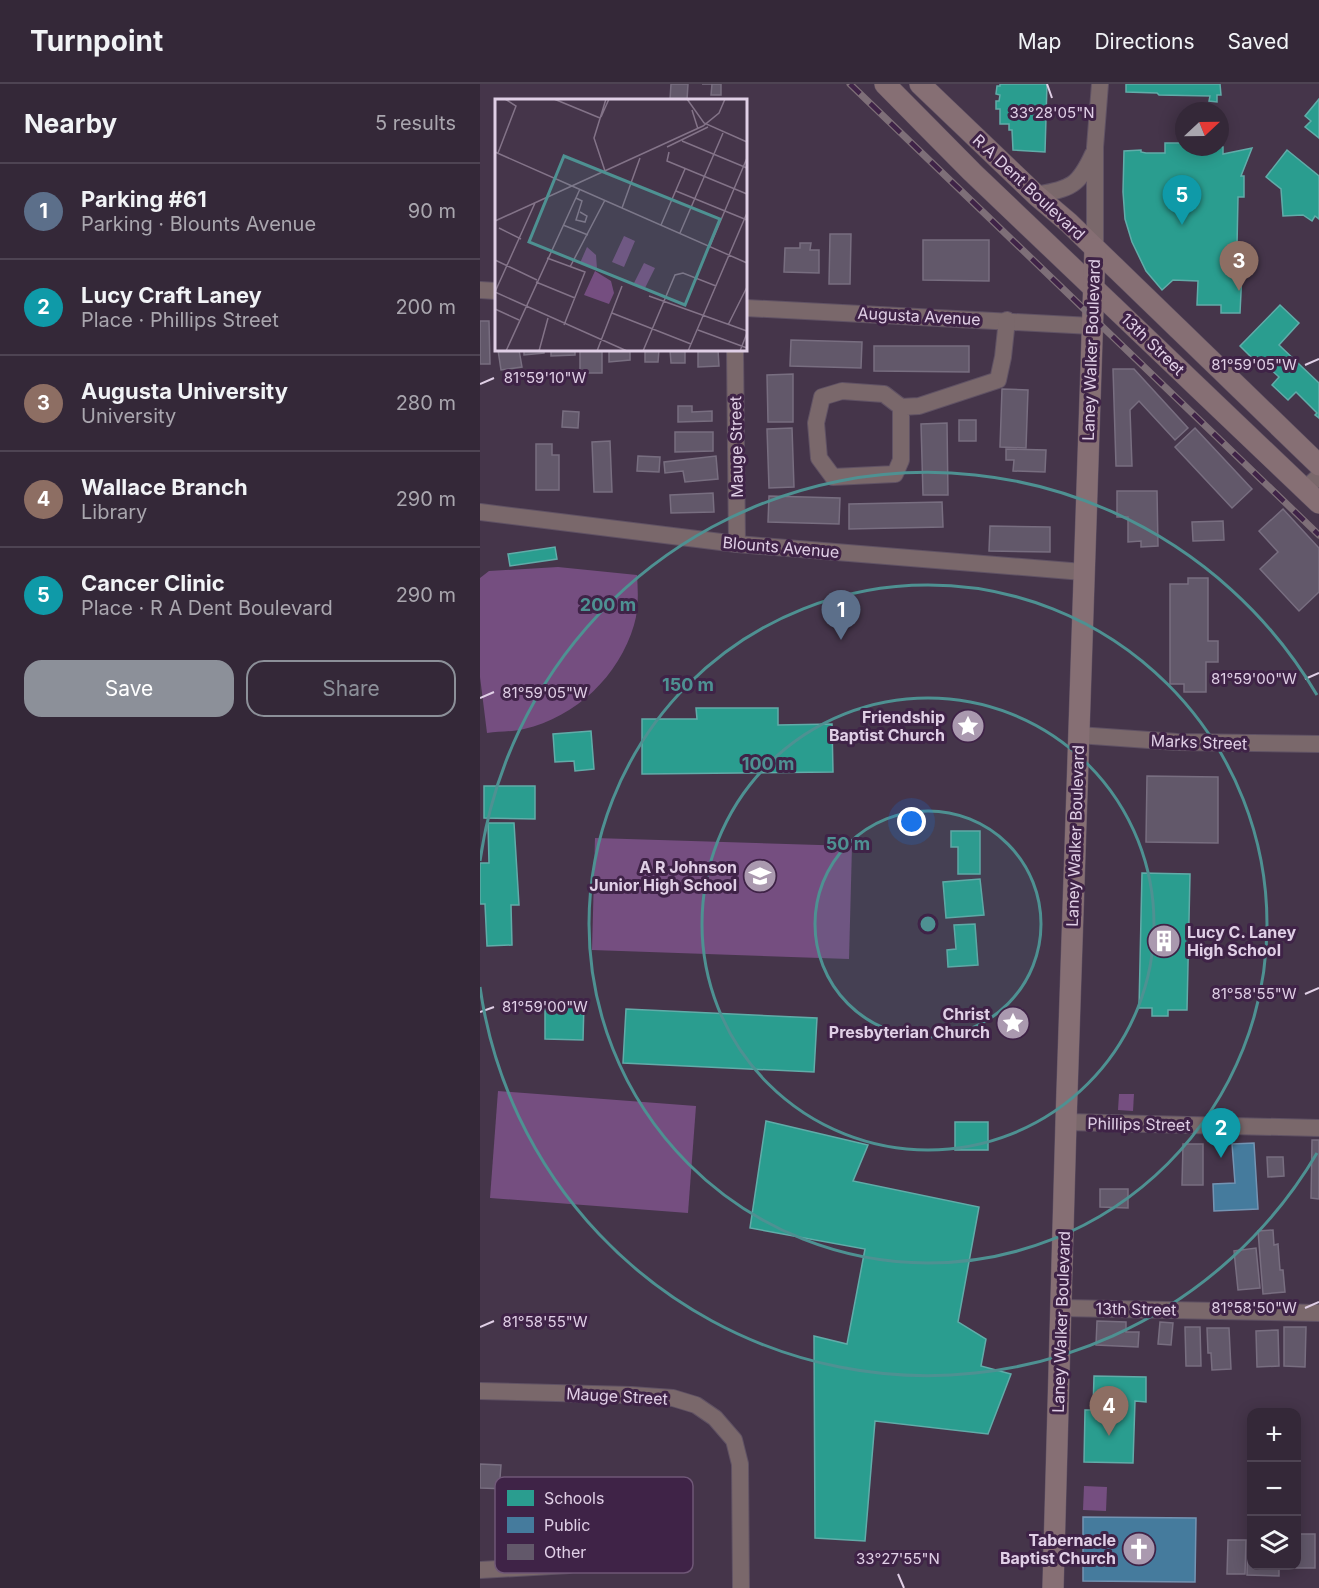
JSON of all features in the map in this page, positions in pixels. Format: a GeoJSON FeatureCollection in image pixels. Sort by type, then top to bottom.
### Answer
{"type":"FeatureCollection","features":[{"type":"Feature","properties":{"kind":"main road","name":"13th Street"},"geometry":{"type":"LineString","coordinates":[[885,84],[972,172],[1314,489]]}},
{"type":"Feature","properties":{"kind":"main road","name":"R A Dent Boulevard"},"geometry":{"type":"LineString","coordinates":[[920,84],[1036,195],[1069,223],[1319,465]]}},
{"type":"Feature","properties":{"kind":"main road","name":"Laney Walker Boulevard"},"geometry":{"type":"LineString","coordinates":[[1053,1588],[1083,572],[1095,249]]}},
{"type":"Feature","properties":{"kind":"street","name":"Laney Walker Boulevard"},"geometry":{"type":"LineString","coordinates":[[1095,249],[1095,147],[1100,84]]}},
{"type":"Feature","properties":{"kind":"street"},"geometry":{"type":"LineString","coordinates":[[1036,195],[1060,190],[1077,182],[1084,174],[1095,147]]}},
{"type":"Feature","properties":{"kind":"street"},"geometry":{"type":"LineString","coordinates":[[480,290],[495,291]]}},
{"type":"Feature","properties":{"kind":"street","name":"Augusta Avenue"},"geometry":{"type":"LineString","coordinates":[[747,308],[1092,326]]}},
{"type":"Feature","properties":{"kind":"street"},"geometry":{"type":"LineString","coordinates":[[901,407],[902,460],[895,474],[833,477],[819,458],[816,423],[822,397],[842,392],[884,394],[901,407],[919,406],[998,381],[1007,320]]}},
{"type":"Feature","properties":{"kind":"street","name":"Mauge Street"},"geometry":{"type":"LineString","coordinates":[[735,351],[737,544]]}},
{"type":"Feature","properties":{"kind":"street","name":"Blounts Avenue"},"geometry":{"type":"LineString","coordinates":[[480,512],[737,544],[1083,572]]}},
{"type":"Feature","properties":{"kind":"street","name":"Marks Street"},"geometry":{"type":"LineString","coordinates":[[1078,735],[1177,742],[1319,744]]}},
{"type":"Feature","properties":{"kind":"street","name":"Phillips Street"},"geometry":{"type":"LineString","coordinates":[[1066,1122],[1319,1128]]}},
{"type":"Feature","properties":{"kind":"street","name":"13th Street"},"geometry":{"type":"LineString","coordinates":[[1062,1308],[1319,1313]]}},
{"type":"Feature","properties":{"kind":"street","name":"Mauge Street"},"geometry":{"type":"LineString","coordinates":[[480,1390],[673,1398],[696,1405],[716,1418],[734,1440],[740,1464],[741,1588]]}},
{"type":"Feature","properties":{"kind":"street"},"geometry":{"type":"LineString","coordinates":[[480,1570],[495,1569]]}},
{"type":"Feature","properties":{"kind":"shaded area"},"geometry":{"type":"Polygon","coordinates":[[[558,567],[637,575],[637,613],[627,644],[618,661],[593,692],[561,715],[519,730],[487,733],[480,677],[480,578],[489,571],[558,567]]]}},
{"type":"Feature","properties":{"kind":"shaded area"},"geometry":{"type":"Polygon","coordinates":[[[595,838],[852,846],[849,959],[592,950],[595,838]]]}},
{"type":"Feature","properties":{"kind":"shaded area"},"geometry":{"type":"Polygon","coordinates":[[[498,1091],[696,1106],[688,1213],[490,1198],[498,1091]]]}},
{"type":"Feature","properties":{"kind":"shaded area"},"geometry":{"type":"Polygon","coordinates":[[[1119,1094],[1134,1094],[1133,1111],[1118,1110],[1119,1094]]]}},
{"type":"Feature","properties":{"kind":"shaded area"},"geometry":{"type":"Polygon","coordinates":[[[1084,1486],[1107,1487],[1106,1511],[1083,1510],[1084,1486]]]}},
{"type":"Feature","properties":{"kind":"building: Schools"},"geometry":{"type":"Polygon","coordinates":[[[1000,84],[1047,84],[1045,152],[1013,150],[1012,130],[1009,130],[1009,124],[1000,124],[1000,109],[996,109],[996,101],[999,101],[1000,95],[996,94],[997,86],[1000,84]]]}},
{"type":"Feature","properties":{"kind":"building: Schools"},"geometry":{"type":"Polygon","coordinates":[[[1126,84],[1220,84],[1221,95],[1217,95],[1217,102],[1209,101],[1210,96],[1126,92],[1126,84]]]}},
{"type":"Feature","properties":{"kind":"building: Schools"},"geometry":{"type":"Polygon","coordinates":[[[1319,99],[1319,138],[1305,127],[1311,121],[1305,116],[1319,99]]]}},
{"type":"Feature","properties":{"kind":"building: Schools"},"geometry":{"type":"Polygon","coordinates":[[[1165,143],[1175,143],[1175,156],[1229,156],[1229,153],[1252,148],[1241,176],[1244,176],[1244,197],[1238,197],[1237,246],[1242,247],[1242,265],[1235,265],[1234,271],[1242,272],[1240,313],[1221,313],[1221,305],[1197,305],[1198,281],[1173,280],[1162,290],[1146,271],[1132,242],[1125,219],[1124,151],[1141,150],[1146,153],[1165,153],[1165,143]]]}},
{"type":"Feature","properties":{"kind":"building: Schools"},"geometry":{"type":"Polygon","coordinates":[[[1287,150],[1319,176],[1319,219],[1315,216],[1312,221],[1303,215],[1283,216],[1281,189],[1266,177],[1287,150]]]}},
{"type":"Feature","properties":{"kind":"building: Schools"},"geometry":{"type":"Polygon","coordinates":[[[1280,305],[1299,323],[1279,345],[1319,383],[1319,418],[1315,415],[1317,413],[1296,392],[1288,400],[1272,385],[1279,377],[1257,357],[1254,360],[1240,346],[1280,305]]]}},
{"type":"Feature","properties":{"kind":"building: Schools"},"geometry":{"type":"Polygon","coordinates":[[[555,547],[557,559],[510,566],[508,554],[555,547]]]}},
{"type":"Feature","properties":{"kind":"building: Schools"},"geometry":{"type":"Polygon","coordinates":[[[696,708],[778,708],[778,725],[832,724],[833,772],[642,774],[642,719],[697,719],[696,708]]]}},
{"type":"Feature","properties":{"kind":"building: Schools"},"geometry":{"type":"Polygon","coordinates":[[[591,731],[594,769],[575,771],[574,761],[555,762],[553,734],[591,731]]]}},
{"type":"Feature","properties":{"kind":"building: Schools"},"geometry":{"type":"Polygon","coordinates":[[[484,786],[535,786],[535,819],[484,818],[484,786]]]}},
{"type":"Feature","properties":{"kind":"building: Schools"},"geometry":{"type":"Polygon","coordinates":[[[488,823],[514,823],[519,905],[511,905],[512,945],[487,946],[485,904],[480,904],[480,863],[489,863],[488,823]]]}},
{"type":"Feature","properties":{"kind":"building: Schools"},"geometry":{"type":"Polygon","coordinates":[[[951,831],[980,831],[980,874],[958,874],[958,847],[951,847],[951,831]]]}},
{"type":"Feature","properties":{"kind":"building: Schools","name":"Lucy C. Laney High School"},"geometry":{"type":"Polygon","coordinates":[[[1142,873],[1190,874],[1187,1010],[1168,1010],[1168,1016],[1152,1016],[1152,1008],[1139,1008],[1142,873]]]}},
{"type":"Feature","properties":{"kind":"building: Schools"},"geometry":{"type":"Polygon","coordinates":[[[980,879],[984,915],[946,918],[943,882],[980,879]]]}},
{"type":"Feature","properties":{"kind":"building: Schools"},"geometry":{"type":"Polygon","coordinates":[[[975,924],[978,965],[948,967],[947,950],[956,949],[954,925],[975,924]]]}},
{"type":"Feature","properties":{"kind":"building: Schools"},"geometry":{"type":"Polygon","coordinates":[[[566,1002],[584,1003],[583,1040],[545,1039],[545,1009],[566,1010],[566,1002]]]}},
{"type":"Feature","properties":{"kind":"building: Schools"},"geometry":{"type":"Polygon","coordinates":[[[626,1009],[817,1018],[814,1072],[623,1063],[626,1009]]]}},
{"type":"Feature","properties":{"kind":"building: Schools"},"geometry":{"type":"Polygon","coordinates":[[[766,1121],[868,1145],[853,1181],[979,1207],[958,1322],[986,1339],[981,1366],[1011,1374],[988,1434],[875,1421],[865,1541],[815,1538],[814,1336],[847,1344],[865,1249],[750,1228],[766,1121]]]}},
{"type":"Feature","properties":{"kind":"building: Schools"},"geometry":{"type":"Polygon","coordinates":[[[955,1122],[988,1122],[988,1150],[955,1150],[955,1122]]]}},
{"type":"Feature","properties":{"kind":"building: Schools"},"geometry":{"type":"Polygon","coordinates":[[[1094,1376],[1146,1377],[1146,1402],[1135,1401],[1133,1463],[1084,1462],[1085,1410],[1093,1410],[1094,1376]]]}},
{"type":"Feature","properties":{"kind":"building: Public"},"geometry":{"type":"Polygon","coordinates":[[[1254,1143],[1258,1209],[1214,1211],[1213,1184],[1235,1183],[1232,1144],[1254,1143]]]}},
{"type":"Feature","properties":{"kind":"building: Public","name":"Tabernacle Baptist Church"},"geometry":{"type":"Polygon","coordinates":[[[1083,1517],[1196,1518],[1195,1582],[1083,1581],[1083,1517]]]}},
{"type":"Feature","properties":{"kind":"building: Other"},"geometry":{"type":"Polygon","coordinates":[[[671,84],[688,84],[687,99],[670,99],[671,84]]]}},
{"type":"Feature","properties":{"kind":"building: Other"},"geometry":{"type":"Polygon","coordinates":[[[712,84],[721,84],[721,95],[711,95],[712,84]]]}},
{"type":"Feature","properties":{"kind":"building: Other"},"geometry":{"type":"Polygon","coordinates":[[[830,234],[851,234],[850,284],[829,284],[830,234]]]}},
{"type":"Feature","properties":{"kind":"building: Other"},"geometry":{"type":"Polygon","coordinates":[[[923,240],[989,240],[989,281],[923,280],[923,240]]]}},
{"type":"Feature","properties":{"kind":"building: Other"},"geometry":{"type":"Polygon","coordinates":[[[800,243],[811,243],[810,250],[819,250],[819,273],[784,272],[785,248],[800,248],[800,243]]]}},
{"type":"Feature","properties":{"kind":"building: Other"},"geometry":{"type":"Polygon","coordinates":[[[480,321],[489,321],[490,364],[480,364],[480,321]]]}},
{"type":"Feature","properties":{"kind":"building: Other"},"geometry":{"type":"Polygon","coordinates":[[[791,340],[862,342],[861,368],[790,366],[791,340]]]}},
{"type":"Feature","properties":{"kind":"building: Other"},"geometry":{"type":"Polygon","coordinates":[[[874,346],[969,346],[969,372],[874,371],[874,346]]]}},
{"type":"Feature","properties":{"kind":"building: Other"},"geometry":{"type":"Polygon","coordinates":[[[498,351],[519,351],[522,367],[501,370],[498,351]]]}},
{"type":"Feature","properties":{"kind":"building: Other"},"geometry":{"type":"Polygon","coordinates":[[[524,351],[544,351],[544,353],[524,355],[524,351]]]}},
{"type":"Feature","properties":{"kind":"building: Other"},"geometry":{"type":"Polygon","coordinates":[[[551,351],[575,351],[575,355],[551,356],[551,351]]]}},
{"type":"Feature","properties":{"kind":"building: Other"},"geometry":{"type":"Polygon","coordinates":[[[580,351],[602,351],[602,373],[580,373],[580,351]]]}},
{"type":"Feature","properties":{"kind":"building: Other"},"geometry":{"type":"Polygon","coordinates":[[[609,351],[630,351],[630,360],[609,362],[609,351]]]}},
{"type":"Feature","properties":{"kind":"building: Other"},"geometry":{"type":"Polygon","coordinates":[[[645,351],[659,351],[658,362],[645,362],[645,351]]]}},
{"type":"Feature","properties":{"kind":"building: Other"},"geometry":{"type":"Polygon","coordinates":[[[670,351],[685,351],[685,363],[671,363],[670,351]]]}},
{"type":"Feature","properties":{"kind":"building: Other"},"geometry":{"type":"Polygon","coordinates":[[[698,351],[718,351],[719,366],[698,367],[698,351]]]}},
{"type":"Feature","properties":{"kind":"building: Other"},"geometry":{"type":"Polygon","coordinates":[[[1113,369],[1134,369],[1188,428],[1175,440],[1139,401],[1130,410],[1132,466],[1116,466],[1113,369]]]}},
{"type":"Feature","properties":{"kind":"building: Other"},"geometry":{"type":"Polygon","coordinates":[[[793,374],[793,422],[768,422],[767,375],[793,374]]]}},
{"type":"Feature","properties":{"kind":"building: Other"},"geometry":{"type":"Polygon","coordinates":[[[1002,389],[1028,390],[1026,448],[1000,447],[1002,389]]]}},
{"type":"Feature","properties":{"kind":"building: Other"},"geometry":{"type":"Polygon","coordinates":[[[678,406],[692,406],[692,412],[712,411],[712,421],[678,422],[678,406]]]}},
{"type":"Feature","properties":{"kind":"building: Other"},"geometry":{"type":"Polygon","coordinates":[[[563,411],[579,412],[578,428],[562,427],[563,411]]]}},
{"type":"Feature","properties":{"kind":"building: Other"},"geometry":{"type":"Polygon","coordinates":[[[959,420],[976,420],[976,441],[959,441],[959,420]]]}},
{"type":"Feature","properties":{"kind":"building: Other"},"geometry":{"type":"Polygon","coordinates":[[[947,423],[948,495],[923,495],[921,424],[947,423]]]}},
{"type":"Feature","properties":{"kind":"building: Other"},"geometry":{"type":"Polygon","coordinates":[[[792,428],[794,487],[769,488],[767,429],[792,428]]]}},
{"type":"Feature","properties":{"kind":"building: Other"},"geometry":{"type":"Polygon","coordinates":[[[1195,428],[1252,489],[1232,508],[1175,447],[1195,428]]]}},
{"type":"Feature","properties":{"kind":"building: Other"},"geometry":{"type":"Polygon","coordinates":[[[675,432],[713,432],[713,451],[675,452],[675,432]]]}},
{"type":"Feature","properties":{"kind":"building: Other"},"geometry":{"type":"Polygon","coordinates":[[[610,441],[612,492],[594,492],[592,442],[610,441]]]}},
{"type":"Feature","properties":{"kind":"building: Other"},"geometry":{"type":"Polygon","coordinates":[[[536,444],[552,444],[552,455],[559,455],[559,490],[536,490],[536,444]]]}},
{"type":"Feature","properties":{"kind":"building: Other"},"geometry":{"type":"Polygon","coordinates":[[[1006,449],[1046,450],[1045,472],[1013,471],[1014,460],[1006,460],[1006,449]]]}},
{"type":"Feature","properties":{"kind":"building: Other"},"geometry":{"type":"Polygon","coordinates":[[[638,456],[660,457],[659,472],[637,471],[638,456]]]}},
{"type":"Feature","properties":{"kind":"building: Other"},"geometry":{"type":"Polygon","coordinates":[[[716,456],[718,479],[685,482],[683,471],[665,473],[664,462],[716,456]]]}},
{"type":"Feature","properties":{"kind":"building: Other"},"geometry":{"type":"Polygon","coordinates":[[[1117,491],[1157,491],[1158,546],[1141,547],[1141,541],[1128,542],[1128,517],[1117,517],[1117,491]]]}},
{"type":"Feature","properties":{"kind":"building: Other"},"geometry":{"type":"Polygon","coordinates":[[[713,493],[714,512],[671,513],[670,495],[713,493]]]}},
{"type":"Feature","properties":{"kind":"building: Other"},"geometry":{"type":"Polygon","coordinates":[[[769,496],[840,498],[839,524],[768,522],[769,496]]]}},
{"type":"Feature","properties":{"kind":"building: Other"},"geometry":{"type":"Polygon","coordinates":[[[942,502],[943,527],[849,529],[849,504],[942,502]]]}},
{"type":"Feature","properties":{"kind":"building: Other"},"geometry":{"type":"Polygon","coordinates":[[[1283,509],[1319,548],[1319,592],[1299,611],[1260,569],[1278,552],[1259,531],[1283,509]]]}},
{"type":"Feature","properties":{"kind":"building: Other"},"geometry":{"type":"Polygon","coordinates":[[[1223,521],[1224,540],[1193,541],[1192,522],[1223,521]]]}},
{"type":"Feature","properties":{"kind":"building: Other"},"geometry":{"type":"Polygon","coordinates":[[[990,526],[1050,527],[1050,552],[989,551],[990,526]]]}},
{"type":"Feature","properties":{"kind":"building: Other"},"geometry":{"type":"Polygon","coordinates":[[[1188,578],[1208,578],[1208,641],[1218,641],[1218,662],[1206,662],[1206,692],[1184,692],[1184,684],[1170,684],[1170,584],[1188,584],[1188,578]]]}},
{"type":"Feature","properties":{"kind":"building: Other"},"geometry":{"type":"Polygon","coordinates":[[[1147,776],[1218,777],[1218,843],[1146,842],[1147,776]]]}},
{"type":"Feature","properties":{"kind":"building: Other"},"geometry":{"type":"Polygon","coordinates":[[[1312,1140],[1319,1140],[1319,1199],[1311,1198],[1312,1140]]]}},
{"type":"Feature","properties":{"kind":"building: Other"},"geometry":{"type":"Polygon","coordinates":[[[1183,1144],[1203,1144],[1203,1185],[1182,1185],[1183,1144]]]}},
{"type":"Feature","properties":{"kind":"building: Other"},"geometry":{"type":"Polygon","coordinates":[[[1267,1157],[1283,1157],[1284,1176],[1268,1177],[1267,1157]]]}},
{"type":"Feature","properties":{"kind":"building: Other"},"geometry":{"type":"Polygon","coordinates":[[[1100,1189],[1128,1189],[1128,1208],[1100,1207],[1100,1189]]]}},
{"type":"Feature","properties":{"kind":"building: Other"},"geometry":{"type":"Polygon","coordinates":[[[1273,1230],[1274,1245],[1278,1244],[1285,1292],[1263,1294],[1258,1231],[1273,1230]]]}},
{"type":"Feature","properties":{"kind":"building: Other"},"geometry":{"type":"Polygon","coordinates":[[[1256,1248],[1260,1288],[1238,1290],[1234,1251],[1256,1248]]]}},
{"type":"Feature","properties":{"kind":"building: Other"},"geometry":{"type":"Polygon","coordinates":[[[1097,1321],[1126,1322],[1126,1332],[1139,1332],[1138,1347],[1096,1345],[1097,1321]]]}},
{"type":"Feature","properties":{"kind":"building: Other"},"geometry":{"type":"Polygon","coordinates":[[[1160,1322],[1173,1323],[1171,1345],[1158,1344],[1160,1322]]]}},
{"type":"Feature","properties":{"kind":"building: Other"},"geometry":{"type":"Polygon","coordinates":[[[1185,1327],[1200,1327],[1201,1366],[1186,1366],[1185,1327]]]}},
{"type":"Feature","properties":{"kind":"building: Other"},"geometry":{"type":"Polygon","coordinates":[[[1284,1327],[1306,1327],[1305,1367],[1284,1366],[1284,1327]]]}},
{"type":"Feature","properties":{"kind":"building: Other"},"geometry":{"type":"Polygon","coordinates":[[[1207,1328],[1229,1328],[1231,1369],[1212,1370],[1211,1353],[1208,1353],[1207,1328]]]}},
{"type":"Feature","properties":{"kind":"building: Other"},"geometry":{"type":"Polygon","coordinates":[[[1278,1330],[1279,1366],[1257,1367],[1256,1331],[1278,1330]]]}},
{"type":"Feature","properties":{"kind":"building: Other"},"geometry":{"type":"Polygon","coordinates":[[[480,1464],[501,1465],[500,1477],[495,1477],[495,1489],[480,1488],[480,1464]]]}},
{"type":"Feature","properties":{"kind":"building: Other"},"geometry":{"type":"Polygon","coordinates":[[[1301,1534],[1315,1534],[1315,1568],[1301,1568],[1301,1534]]]}},
{"type":"Feature","properties":{"kind":"building: Other"},"geometry":{"type":"Polygon","coordinates":[[[1228,1540],[1246,1540],[1245,1574],[1227,1574],[1228,1540]]]}},
{"type":"Feature","properties":{"kind":"building: Other"},"geometry":{"type":"Polygon","coordinates":[[[1247,1570],[1279,1570],[1279,1576],[1247,1575],[1247,1570]]]}},
{"type":"Feature","properties":{"kind":"railway"},"geometry":{"type":"LineString","coordinates":[[850,84],[1319,535]]}},
{"type":"Feature","properties":{"kind":"place","name":"Cancer Clinic"},"geometry":{"type":"Point","coordinates":[1182,225]}},
{"type":"Feature","properties":{"kind":"place","name":"Augusta University"},"geometry":{"type":"Point","coordinates":[1239,291]}},
{"type":"Feature","properties":{"kind":"place","name":"Parking #61"},"geometry":{"type":"Point","coordinates":[841,640]}},
{"type":"Feature","properties":{"kind":"place","name":"Friendship Baptist Church"},"geometry":{"type":"Point","coordinates":[968,726]}},
{"type":"Feature","properties":{"kind":"place","name":"A R Johnson Junior High School"},"geometry":{"type":"Point","coordinates":[760,876]}},
{"type":"Feature","properties":{"kind":"place","name":"Lucy C. Laney High School"},"geometry":{"type":"Point","coordinates":[1164,941]}},
{"type":"Feature","properties":{"kind":"place","name":"Christ Presbyterian Church"},"geometry":{"type":"Point","coordinates":[1013,1023]}},
{"type":"Feature","properties":{"kind":"place","name":"Lucy Craft Laney"},"geometry":{"type":"Point","coordinates":[1221,1158]}},
{"type":"Feature","properties":{"kind":"place","name":"Wallace Branch"},"geometry":{"type":"Point","coordinates":[1109,1436]}},
{"type":"Feature","properties":{"kind":"place","name":"Tabernacle Baptist Church"},"geometry":{"type":"Point","coordinates":[1139,1549]}}]}
